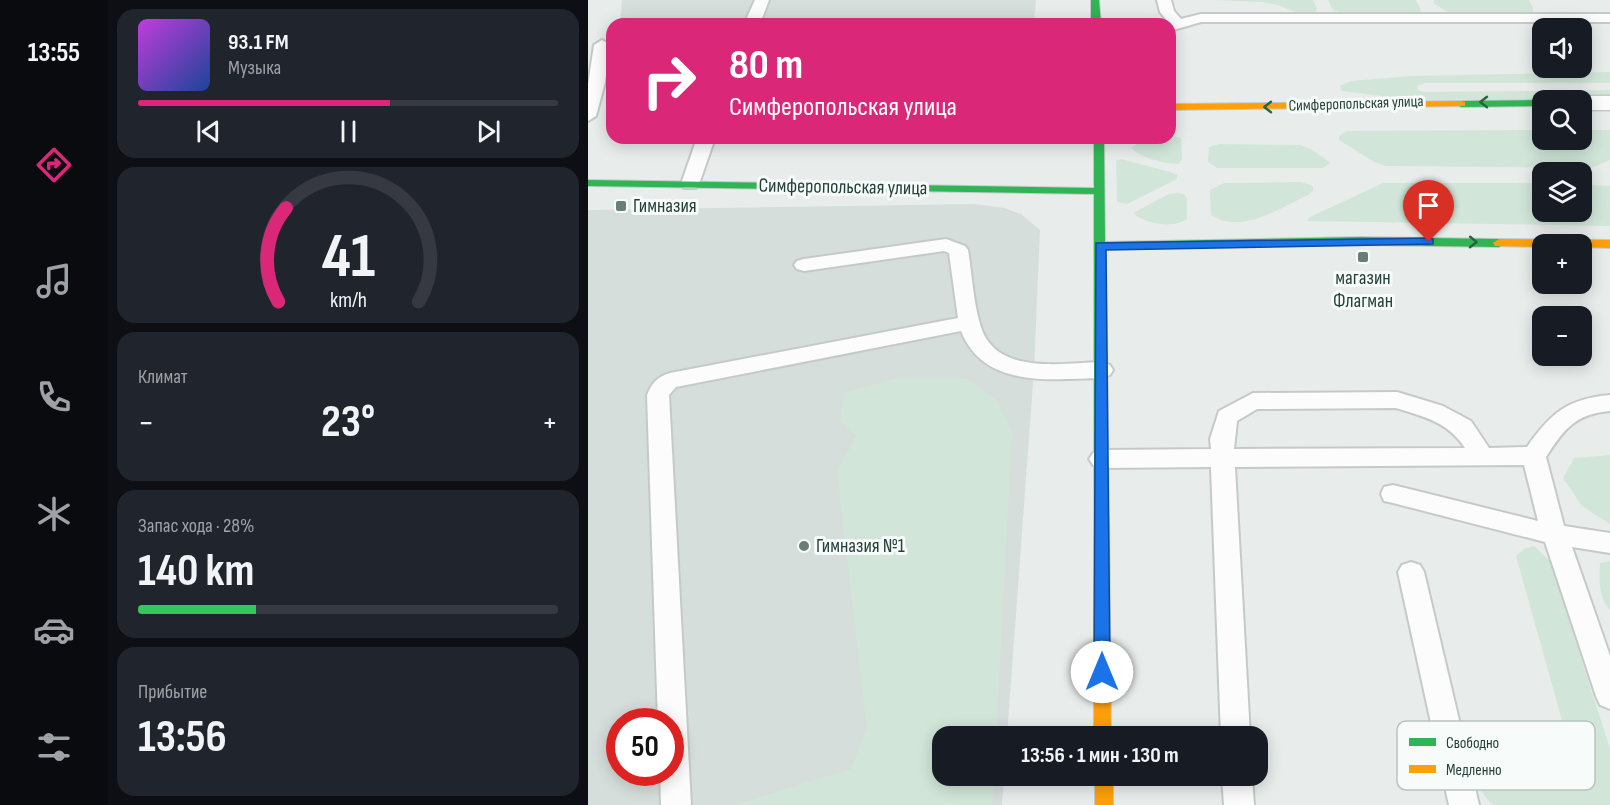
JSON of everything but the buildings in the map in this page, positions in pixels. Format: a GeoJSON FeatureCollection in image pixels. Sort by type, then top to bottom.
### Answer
{"type":"FeatureCollection","features":[{"type":"Feature","properties":{"kind":"street"},"geometry":{"type":"LineString","coordinates":[[1095,0],[1096,18]]}},
{"type":"Feature","properties":{"kind":"street","name":"Симферопольская улица"},"geometry":{"type":"LineString","coordinates":[[1176,107],[1532,103]]}},
{"type":"Feature","properties":{"kind":"street"},"geometry":{"type":"LineString","coordinates":[[1592,103],[1610,103]]}},
{"type":"Feature","properties":{"kind":"street"},"geometry":{"type":"LineString","coordinates":[[1099,144],[1103,726]]}},
{"type":"Feature","properties":{"kind":"street","name":"Симферопольская улица"},"geometry":{"type":"LineString","coordinates":[[588,183],[1099,191]]}},
{"type":"Feature","properties":{"kind":"street"},"geometry":{"type":"LineString","coordinates":[[1100,246],[1361,241],[1610,244]]}},
{"type":"Feature","properties":{"kind":"street"},"geometry":{"type":"LineString","coordinates":[[1104,786],[1104,805]]}},
{"type":"Feature","properties":{"kind":"lane"},"geometry":{"type":"LineString","coordinates":[[754,18],[762,0]]}},
{"type":"Feature","properties":{"kind":"lane"},"geometry":{"type":"LineString","coordinates":[[1164,0],[1170,18]]}},
{"type":"Feature","properties":{"kind":"lane"},"geometry":{"type":"LineString","coordinates":[[1198,0],[1201,18]]}},
{"type":"Feature","properties":{"kind":"lane"},"geometry":{"type":"LineString","coordinates":[[1176,24],[1201,18],[1610,18]]}},
{"type":"Feature","properties":{"kind":"lane"},"geometry":{"type":"LineString","coordinates":[[588,116],[597,82],[602,45]]}},
{"type":"Feature","properties":{"kind":"lane"},"geometry":{"type":"LineString","coordinates":[[690,184],[704,144]]}},
{"type":"Feature","properties":{"kind":"lane"},"geometry":{"type":"LineString","coordinates":[[804,265],[946,245],[958,250],[969,323],[976,344],[988,358],[1011,367],[1034,370],[1102,370]]}},
{"type":"Feature","properties":{"kind":"lane"},"geometry":{"type":"LineString","coordinates":[[676,805],[658,395],[662,386],[670,381],[969,323]]}},
{"type":"Feature","properties":{"kind":"lane"},"geometry":{"type":"LineString","coordinates":[[1235,726],[1222,439],[1227,417],[1253,401],[1397,400],[1435,412],[1463,427],[1482,456]]}},
{"type":"Feature","properties":{"kind":"lane"},"geometry":{"type":"LineString","coordinates":[[1610,403],[1591,404],[1572,411],[1556,423],[1534,456],[1555,535],[1599,634],[1610,696]]}},
{"type":"Feature","properties":{"kind":"lane"},"geometry":{"type":"LineString","coordinates":[[1101,459],[1534,456]]}},
{"type":"Feature","properties":{"kind":"lane"},"geometry":{"type":"LineString","coordinates":[[1393,494],[1555,535],[1610,543]]}},
{"type":"Feature","properties":{"kind":"lane"},"geometry":{"type":"LineString","coordinates":[[1411,572],[1448,721]]}},
{"type":"Feature","properties":{"kind":"lane"},"geometry":{"type":"LineString","coordinates":[[1238,786],[1239,805]]}},
{"type":"Feature","properties":{"kind":"shaded area"},"geometry":{"type":"Polygon","coordinates":[[[622,0],[1036,0],[1034,18],[620,18],[622,0]]]}},
{"type":"Feature","properties":{"kind":"shaded area","name":"Гимназия №1"},"geometry":{"type":"Polygon","coordinates":[[[975,204],[1004,208],[1021,214],[1040,230],[1034,370],[1008,726],[932,726],[932,786],[1003,786],[1002,805],[588,805],[588,210],[975,204]]]}},
{"type":"Feature","properties":{"kind":"green space"},"geometry":{"type":"Polygon","coordinates":[[[1211,0],[1313,0],[1317,9],[1315,13],[1295,12],[1262,2],[1211,0]]]}},
{"type":"Feature","properties":{"kind":"green space"},"geometry":{"type":"Polygon","coordinates":[[[1328,0],[1416,0],[1421,10],[1419,14],[1342,13],[1333,10],[1328,0]]]}},
{"type":"Feature","properties":{"kind":"green space"},"geometry":{"type":"Polygon","coordinates":[[[1434,0],[1529,0],[1533,12],[1525,14],[1449,13],[1433,3],[1434,0]]]}},
{"type":"Feature","properties":{"kind":"green space"},"geometry":{"type":"Polygon","coordinates":[[[1592,72],[1610,72],[1610,83],[1425,83],[1417,86],[1418,90],[1424,92],[1532,91],[1532,99],[1413,100],[1342,91],[1340,86],[1351,81],[1411,76],[1532,74],[1532,78],[1592,78],[1592,72]]]}},
{"type":"Feature","properties":{"kind":"green space"},"geometry":{"type":"Polygon","coordinates":[[[1592,90],[1610,90],[1610,99],[1592,99],[1592,90]]]}},
{"type":"Feature","properties":{"kind":"green space"},"geometry":{"type":"Polygon","coordinates":[[[1532,130],[1532,150],[1592,150],[1592,130],[1610,130],[1610,160],[1592,168],[1592,162],[1532,162],[1532,167],[1386,166],[1374,162],[1339,140],[1339,136],[1347,131],[1532,130]]]}},
{"type":"Feature","properties":{"kind":"green space"},"geometry":{"type":"Polygon","coordinates":[[[1176,137],[1181,138],[1182,159],[1179,164],[1166,163],[1141,155],[1131,148],[1137,144],[1176,144],[1176,137]]]}},
{"type":"Feature","properties":{"kind":"green space"},"geometry":{"type":"Polygon","coordinates":[[[1219,144],[1300,145],[1311,149],[1331,163],[1323,168],[1217,168],[1208,162],[1209,147],[1219,144]]]}},
{"type":"Feature","properties":{"kind":"green space"},"geometry":{"type":"Polygon","coordinates":[[[1121,159],[1170,172],[1177,175],[1177,179],[1127,204],[1117,202],[1116,161],[1121,159]]]}},
{"type":"Feature","properties":{"kind":"green space"},"geometry":{"type":"Polygon","coordinates":[[[1301,182],[1313,186],[1313,191],[1260,217],[1235,222],[1211,215],[1210,190],[1224,183],[1301,182]]]}},
{"type":"Feature","properties":{"kind":"green space"},"geometry":{"type":"Polygon","coordinates":[[[1383,183],[1532,183],[1532,222],[1592,222],[1592,185],[1610,186],[1610,226],[1308,221],[1308,218],[1383,183]]]}},
{"type":"Feature","properties":{"kind":"green space"},"geometry":{"type":"Polygon","coordinates":[[[1169,194],[1184,194],[1187,199],[1187,219],[1181,222],[1159,224],[1133,213],[1169,194]]]}},
{"type":"Feature","properties":{"kind":"green space"},"geometry":{"type":"Polygon","coordinates":[[[897,378],[966,379],[995,399],[1012,430],[997,726],[932,726],[932,786],[993,786],[992,805],[734,805],[851,769],[867,729],[837,471],[857,436],[840,421],[844,393],[897,378]]]}},
{"type":"Feature","properties":{"kind":"green space"},"geometry":{"type":"Polygon","coordinates":[[[1610,455],[1610,524],[1582,506],[1563,478],[1574,458],[1610,455]]]}},
{"type":"Feature","properties":{"kind":"green space"},"geometry":{"type":"Polygon","coordinates":[[[1534,546],[1550,561],[1610,749],[1610,805],[1493,805],[1480,790],[1595,790],[1595,721],[1562,721],[1516,556],[1524,549],[1534,546]]]}},
{"type":"Feature","properties":{"kind":"green space"},"geometry":{"type":"Polygon","coordinates":[[[1610,561],[1610,610],[1601,594],[1599,575],[1600,563],[1610,561]]]}},
{"type":"Feature","properties":{"kind":"traffic: fast"},"geometry":{"type":"LineString","coordinates":[[1095,0],[1096,18]]}},
{"type":"Feature","properties":{"kind":"traffic: fast"},"geometry":{"type":"LineString","coordinates":[[1461,104],[1532,103]]}},
{"type":"Feature","properties":{"kind":"traffic: fast"},"geometry":{"type":"LineString","coordinates":[[1099,144],[1102,614]]}},
{"type":"Feature","properties":{"kind":"traffic: fast"},"geometry":{"type":"LineString","coordinates":[[588,183],[1099,191]]}},
{"type":"Feature","properties":{"kind":"traffic: fast"},"geometry":{"type":"LineString","coordinates":[[1100,246],[1361,241],[1499,243]]}},
{"type":"Feature","properties":{"kind":"traffic: slow"},"geometry":{"type":"LineString","coordinates":[[1176,107],[1461,104]]}},
{"type":"Feature","properties":{"kind":"traffic: slow"},"geometry":{"type":"LineString","coordinates":[[1499,243],[1610,244]]}},
{"type":"Feature","properties":{"kind":"traffic: slow"},"geometry":{"type":"LineString","coordinates":[[1102,614],[1103,726]]}},
{"type":"Feature","properties":{"kind":"traffic: slow"},"geometry":{"type":"LineString","coordinates":[[1104,786],[1104,805]]}},
{"type":"Feature","properties":{"kind":"place","name":"Гимназия"},"geometry":{"type":"Point","coordinates":[621,206]}},
{"type":"Feature","properties":{"kind":"place","name":"магазин Флагман"},"geometry":{"type":"Point","coordinates":[1363,257]}},
{"type":"Feature","properties":{"kind":"place","name":"Гимназия №1"},"geometry":{"type":"Point","coordinates":[804,546]}},
{"type":"Feature","properties":{"kind":"route"},"geometry":{"type":"LineString","coordinates":[[1102,672],[1100,246],[1361,241],[1429,242]]}}]}
